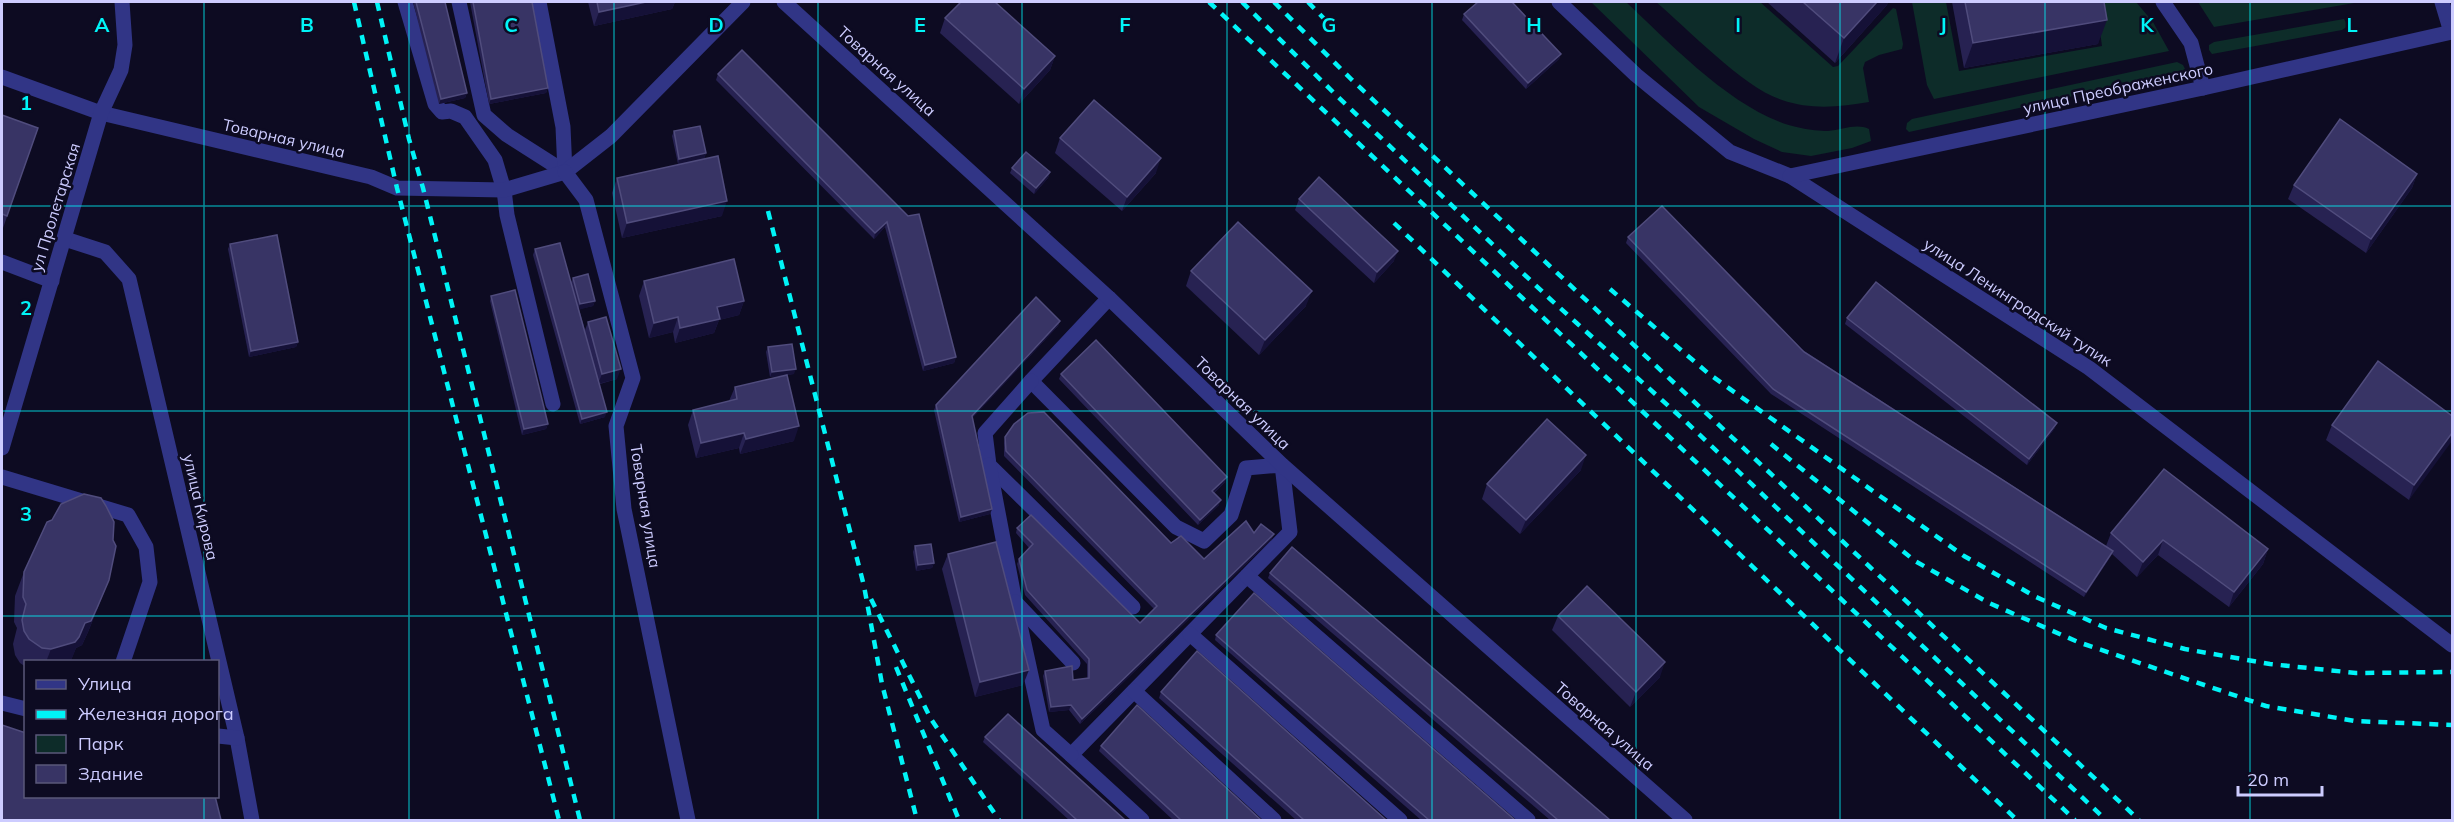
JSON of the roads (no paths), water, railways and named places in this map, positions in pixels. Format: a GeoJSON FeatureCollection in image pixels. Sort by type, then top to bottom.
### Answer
{"type":"FeatureCollection","features":[{"type":"Feature","properties":{"kind":"street","name":"ул Пролетарская"},"geometry":{"type":"LineString","coordinates":[[2,448],[101,113],[121,70],[125,45],[122,2]]}},
{"type":"Feature","properties":{"kind":"street"},"geometry":{"type":"LineString","coordinates":[[405,2],[435,104],[442,112],[451,111],[465,117],[495,160],[504,190],[507,215],[553,404]]}},
{"type":"Feature","properties":{"kind":"street"},"geometry":{"type":"LineString","coordinates":[[459,2],[484,115],[507,135],[565,172]]}},
{"type":"Feature","properties":{"kind":"street"},"geometry":{"type":"LineString","coordinates":[[539,2],[563,127],[565,172]]}},
{"type":"Feature","properties":{"kind":"street","name":"Товарная улица"},"geometry":{"type":"LineString","coordinates":[[101,113],[371,177],[397,188],[504,190],[565,172],[611,136],[743,2]]}},
{"type":"Feature","properties":{"kind":"street","name":"Товарная улица"},"geometry":{"type":"LineString","coordinates":[[784,2],[1108,298],[1282,465],[1685,820]]}},
{"type":"Feature","properties":{"kind":"street","name":"улица Ленинградский тупик"},"geometry":{"type":"LineString","coordinates":[[1559,2],[1636,75],[1730,152],[1790,176],[2089,368],[2452,645]]}},
{"type":"Feature","properties":{"kind":"street"},"geometry":{"type":"LineString","coordinates":[[2163,2],[2191,43],[2203,88]]}},
{"type":"Feature","properties":{"kind":"street"},"geometry":{"type":"LineString","coordinates":[[2442,2],[2452,32]]}},
{"type":"Feature","properties":{"kind":"street","name":"улица Преображенского"},"geometry":{"type":"LineString","coordinates":[[1790,176],[2452,32]]}},
{"type":"Feature","properties":{"kind":"street"},"geometry":{"type":"LineString","coordinates":[[2,77],[101,113]]}},
{"type":"Feature","properties":{"kind":"street","name":"Товарная улица"},"geometry":{"type":"LineString","coordinates":[[565,172],[586,200],[633,378],[616,426],[624,509],[688,820]]}},
{"type":"Feature","properties":{"kind":"street","name":"улица Кирова"},"geometry":{"type":"LineString","coordinates":[[65,239],[105,252],[129,279],[219,660]]}},
{"type":"Feature","properties":{"kind":"street"},"geometry":{"type":"LineString","coordinates":[[2,262],[52,282]]}},
{"type":"Feature","properties":{"kind":"street"},"geometry":{"type":"LineString","coordinates":[[1108,298],[985,434],[1015,602],[1042,730],[1142,820]]}},
{"type":"Feature","properties":{"kind":"street"},"geometry":{"type":"LineString","coordinates":[[1031,381],[1176,527],[1204,541],[1231,515],[1246,468],[1282,465],[1290,532],[1071,755]]}},
{"type":"Feature","properties":{"kind":"street"},"geometry":{"type":"LineString","coordinates":[[989,465],[1133,607]]}},
{"type":"Feature","properties":{"kind":"street"},"geometry":{"type":"LineString","coordinates":[[2,477],[128,515],[146,547],[150,582],[124,660]]}},
{"type":"Feature","properties":{"kind":"street"},"geometry":{"type":"LineString","coordinates":[[1247,576],[1528,820]]}},
{"type":"Feature","properties":{"kind":"street"},"geometry":{"type":"LineString","coordinates":[[1015,602],[1074,663]]}},
{"type":"Feature","properties":{"kind":"street"},"geometry":{"type":"LineString","coordinates":[[1190,634],[1400,820]]}},
{"type":"Feature","properties":{"kind":"street","name":"улица Кирова"},"geometry":{"type":"LineString","coordinates":[[219,662],[237,738],[252,820]]}},
{"type":"Feature","properties":{"kind":"street"},"geometry":{"type":"LineString","coordinates":[[1134,691],[1274,820]]}},
{"type":"Feature","properties":{"kind":"street"},"geometry":{"type":"LineString","coordinates":[[2,703],[24,708]]}},
{"type":"Feature","properties":{"kind":"street"},"geometry":{"type":"LineString","coordinates":[[219,736],[237,738]]}},
{"type":"Feature","properties":{"kind":"railway"},"geometry":{"type":"LineString","coordinates":[[354,2],[397,188],[559,820]]}},
{"type":"Feature","properties":{"kind":"railway"},"geometry":{"type":"LineString","coordinates":[[377,2],[409,139],[580,820]]}},
{"type":"Feature","properties":{"kind":"railway"},"geometry":{"type":"LineString","coordinates":[[1209,2],[2075,820]]}},
{"type":"Feature","properties":{"kind":"railway"},"geometry":{"type":"LineString","coordinates":[[1242,2],[1549,298],[1684,420],[2106,820]]}},
{"type":"Feature","properties":{"kind":"railway"},"geometry":{"type":"LineString","coordinates":[[1274,2],[1352,80],[2139,820]]}},
{"type":"Feature","properties":{"kind":"railway"},"geometry":{"type":"LineString","coordinates":[[1308,2],[1333,28]]}},
{"type":"Feature","properties":{"kind":"railway"},"geometry":{"type":"LineString","coordinates":[[768,211],[864,586],[882,684],[917,820]]}},
{"type":"Feature","properties":{"kind":"railway"},"geometry":{"type":"LineString","coordinates":[[1394,223],[2017,820]]}},
{"type":"Feature","properties":{"kind":"railway"},"geometry":{"type":"LineString","coordinates":[[1610,289],[1709,374],[1964,556],[2036,597],[2106,628],[2185,649],[2270,664],[2356,673],[2452,672]]}},
{"type":"Feature","properties":{"kind":"railway"},"geometry":{"type":"LineString","coordinates":[[1771,444],[1915,561],[1989,603],[2078,642],[2266,706],[2355,721],[2452,725]]}},
{"type":"Feature","properties":{"kind":"railway"},"geometry":{"type":"LineString","coordinates":[[871,599],[931,719],[999,820]]}},
{"type":"Feature","properties":{"kind":"railway"},"geometry":{"type":"LineString","coordinates":[[896,667],[959,820]]}}]}
